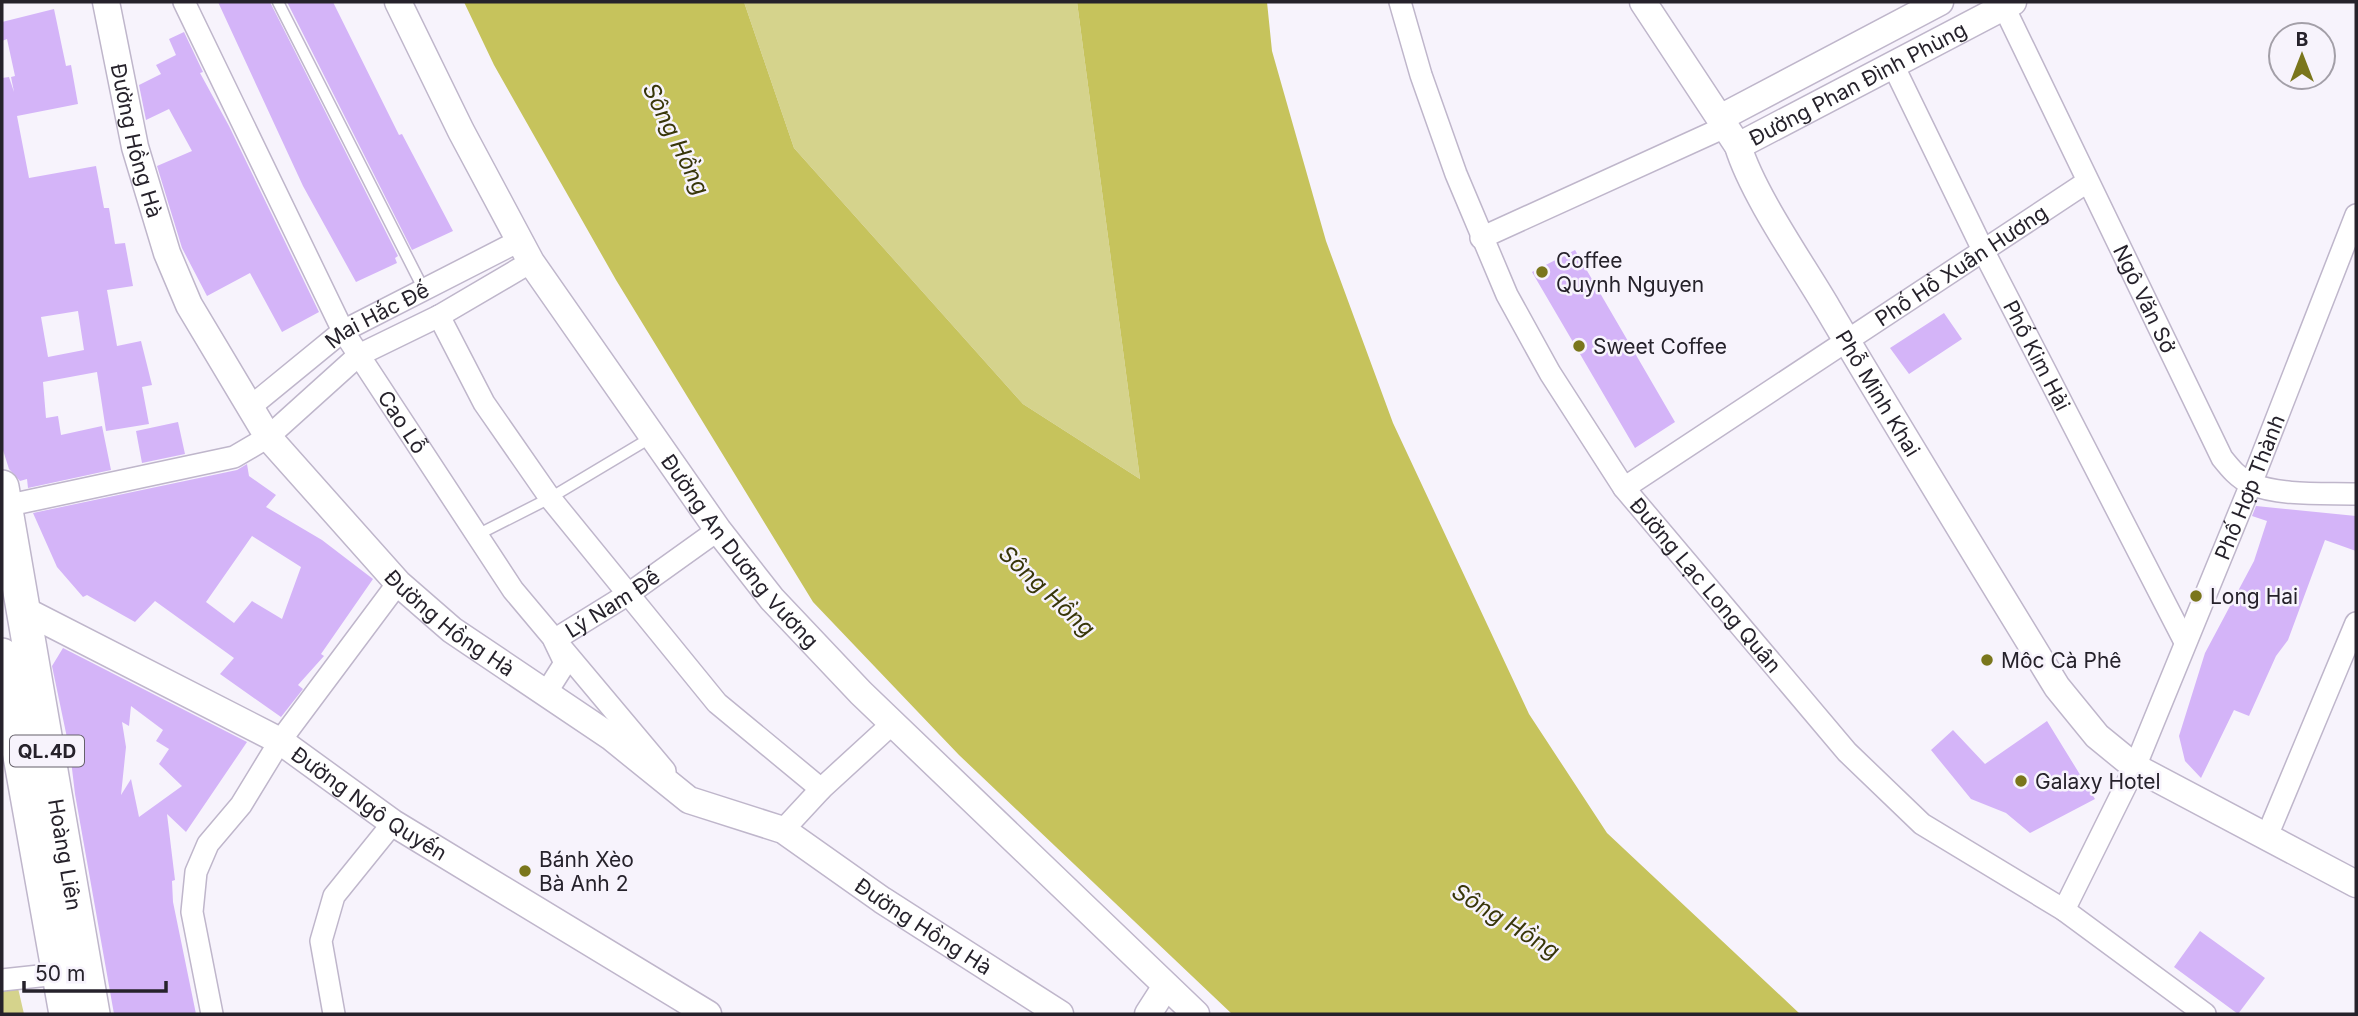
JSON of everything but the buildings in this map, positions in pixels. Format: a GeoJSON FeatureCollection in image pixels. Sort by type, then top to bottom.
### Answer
{"type":"FeatureCollection","features":[{"type":"Feature","properties":{"kind":"main road","name":"Hoàng Liên"},"geometry":{"type":"LineString","coordinates":[[3,497],[12,610],[72,975],[66,1014]]}},
{"type":"Feature","properties":{"kind":"main road","name":"Hoàng Liên"},"geometry":{"type":"LineString","coordinates":[[2,655],[72,975],[93,1014]]}},
{"type":"Feature","properties":{"kind":"street","name":"Đường Hồng Hà"},"geometry":{"type":"LineString","coordinates":[[106,2],[135,147],[167,253],[189,305],[268,437],[398,583],[452,630],[611,737],[689,800],[783,830],[882,900],[1060,1014]]}},
{"type":"Feature","properties":{"kind":"street","name":"Cao Lỗ"},"geometry":{"type":"LineString","coordinates":[[184,2],[343,331],[475,536],[554,640],[689,800]]}},
{"type":"Feature","properties":{"kind":"street","name":"Đường An Dương Vương"},"geometry":{"type":"LineString","coordinates":[[398,2],[525,251],[718,530],[772,599],[893,723],[1196,1014]]}},
{"type":"Feature","properties":{"kind":"street","name":"Đường Lạc Long Quân"},"geometry":{"type":"LineString","coordinates":[[1400,2],[1421,75],[1481,238],[1507,295],[1550,373],[1624,488],[1788,685],[1878,783],[1922,824],[2064,910],[2205,1014]]}},
{"type":"Feature","properties":{"kind":"street","name":"Phỗ Minh Khai"},"geometry":{"type":"LineString","coordinates":[[1643,2],[1728,130],[1761,194],[1848,342],[2057,687],[2097,736],[2135,767],[2356,884]]}},
{"type":"Feature","properties":{"kind":"street","name":"Đường Phan Đình Phùng"},"geometry":{"type":"LineString","coordinates":[[1728,130],[1940,2]]}},
{"type":"Feature","properties":{"kind":"street","name":"Đường Phan Đình Phùng"},"geometry":{"type":"LineString","coordinates":[[1728,130],[1893,65],[2006,3]]}},
{"type":"Feature","properties":{"kind":"street","name":"Ngô Văn Sở"},"geometry":{"type":"LineString","coordinates":[[2006,3],[2087,182],[2213,443],[2233,472],[2251,484]]}},
{"type":"Feature","properties":{"kind":"street","name":"Phố Kim Hải"},"geometry":{"type":"LineString","coordinates":[[1893,65],[1984,252],[2185,642]]}},
{"type":"Feature","properties":{"kind":"street"},"geometry":{"type":"LineString","coordinates":[[1481,238],[1728,130]]}},
{"type":"Feature","properties":{"kind":"street","name":"Phố Hồ Xuân Hương"},"geometry":{"type":"LineString","coordinates":[[1624,488],[2087,182]]}},
{"type":"Feature","properties":{"kind":"street","name":"Phố Hợp Thành"},"geometry":{"type":"LineString","coordinates":[[2064,910],[2135,767],[2251,484],[2356,215]]}},
{"type":"Feature","properties":{"kind":"street","name":"Mai Hắc Đế"},"geometry":{"type":"LineString","coordinates":[[249,408],[343,331],[423,288],[525,251]]}},
{"type":"Feature","properties":{"kind":"street","name":"Mai Hắc Đế"},"geometry":{"type":"LineString","coordinates":[[3,497],[234,457],[268,437],[359,355],[439,316],[525,251]]}},
{"type":"Feature","properties":{"kind":"street"},"geometry":{"type":"LineString","coordinates":[[439,316],[484,403],[550,498],[718,703],[821,789]]}},
{"type":"Feature","properties":{"kind":"street"},"geometry":{"type":"LineString","coordinates":[[2251,484],[2291,491],[2356,494]]}},
{"type":"Feature","properties":{"kind":"street","name":"Lý Nam Đế"},"geometry":{"type":"LineString","coordinates":[[546,693],[565,663],[554,640],[630,593],[718,530]]}},
{"type":"Feature","properties":{"kind":"street"},"geometry":{"type":"LineString","coordinates":[[212,1014],[192,912],[196,872],[208,845],[242,805],[280,741],[398,583]]}},
{"type":"Feature","properties":{"kind":"street","name":"Đường Ngô Quyến"},"geometry":{"type":"LineString","coordinates":[[12,610],[280,741],[393,823],[708,1014]]}},
{"type":"Feature","properties":{"kind":"street"},"geometry":{"type":"LineString","coordinates":[[2267,836],[2356,623]]}},
{"type":"Feature","properties":{"kind":"street"},"geometry":{"type":"LineString","coordinates":[[783,830],[821,789],[893,723]]}},
{"type":"Feature","properties":{"kind":"street"},"geometry":{"type":"LineString","coordinates":[[334,1014],[321,942],[334,896],[393,823]]}},
{"type":"Feature","properties":{"kind":"street"},"geometry":{"type":"LineString","coordinates":[[2,980],[72,975]]}},
{"type":"Feature","properties":{"kind":"street"},"geometry":{"type":"LineString","coordinates":[[1148,1014],[1166,986]]}},
{"type":"Feature","properties":{"kind":"lane"},"geometry":{"type":"LineString","coordinates":[[278,2],[423,288]]}},
{"type":"Feature","properties":{"kind":"lane"},"geometry":{"type":"LineString","coordinates":[[475,536],[550,498],[652,437]]}},
{"type":"Feature","properties":{"kind":"shaded area"},"geometry":{"type":"Polygon","coordinates":[[[744,2],[1077,2],[1140,479],[1023,404],[794,148],[744,2]]]}},
{"type":"Feature","properties":{"kind":"shaded area"},"geometry":{"type":"Polygon","coordinates":[[[18,988],[24,1014],[2,1014],[2,990],[18,988]]]}},
{"type":"Feature","properties":{"kind":"water","name":"Sông Hồng"},"geometry":{"type":"Polygon","coordinates":[[[464,2],[744,2],[794,148],[1023,404],[1140,479],[1077,2],[1267,2],[1272,51],[1326,241],[1393,423],[1529,714],[1607,833],[1800,1014],[1232,1014],[959,755],[813,602],[616,280],[494,65],[464,2]]]}},
{"type":"Feature","properties":{"kind":"place","name":"Coffee Quynh Nguyen"},"geometry":{"type":"Point","coordinates":[1542,272]}},
{"type":"Feature","properties":{"kind":"place","name":"Sweet Coffee"},"geometry":{"type":"Point","coordinates":[1579,346]}},
{"type":"Feature","properties":{"kind":"place","name":"Long Hai"},"geometry":{"type":"Point","coordinates":[2196,596]}},
{"type":"Feature","properties":{"kind":"place","name":"Môc Cà Phê"},"geometry":{"type":"Point","coordinates":[1987,660]}},
{"type":"Feature","properties":{"kind":"place","name":"Galaxy Hotel"},"geometry":{"type":"Point","coordinates":[2021,781]}},
{"type":"Feature","properties":{"kind":"place","name":"Bánh Xèo Bà Anh 2"},"geometry":{"type":"Point","coordinates":[525,871]}}]}
